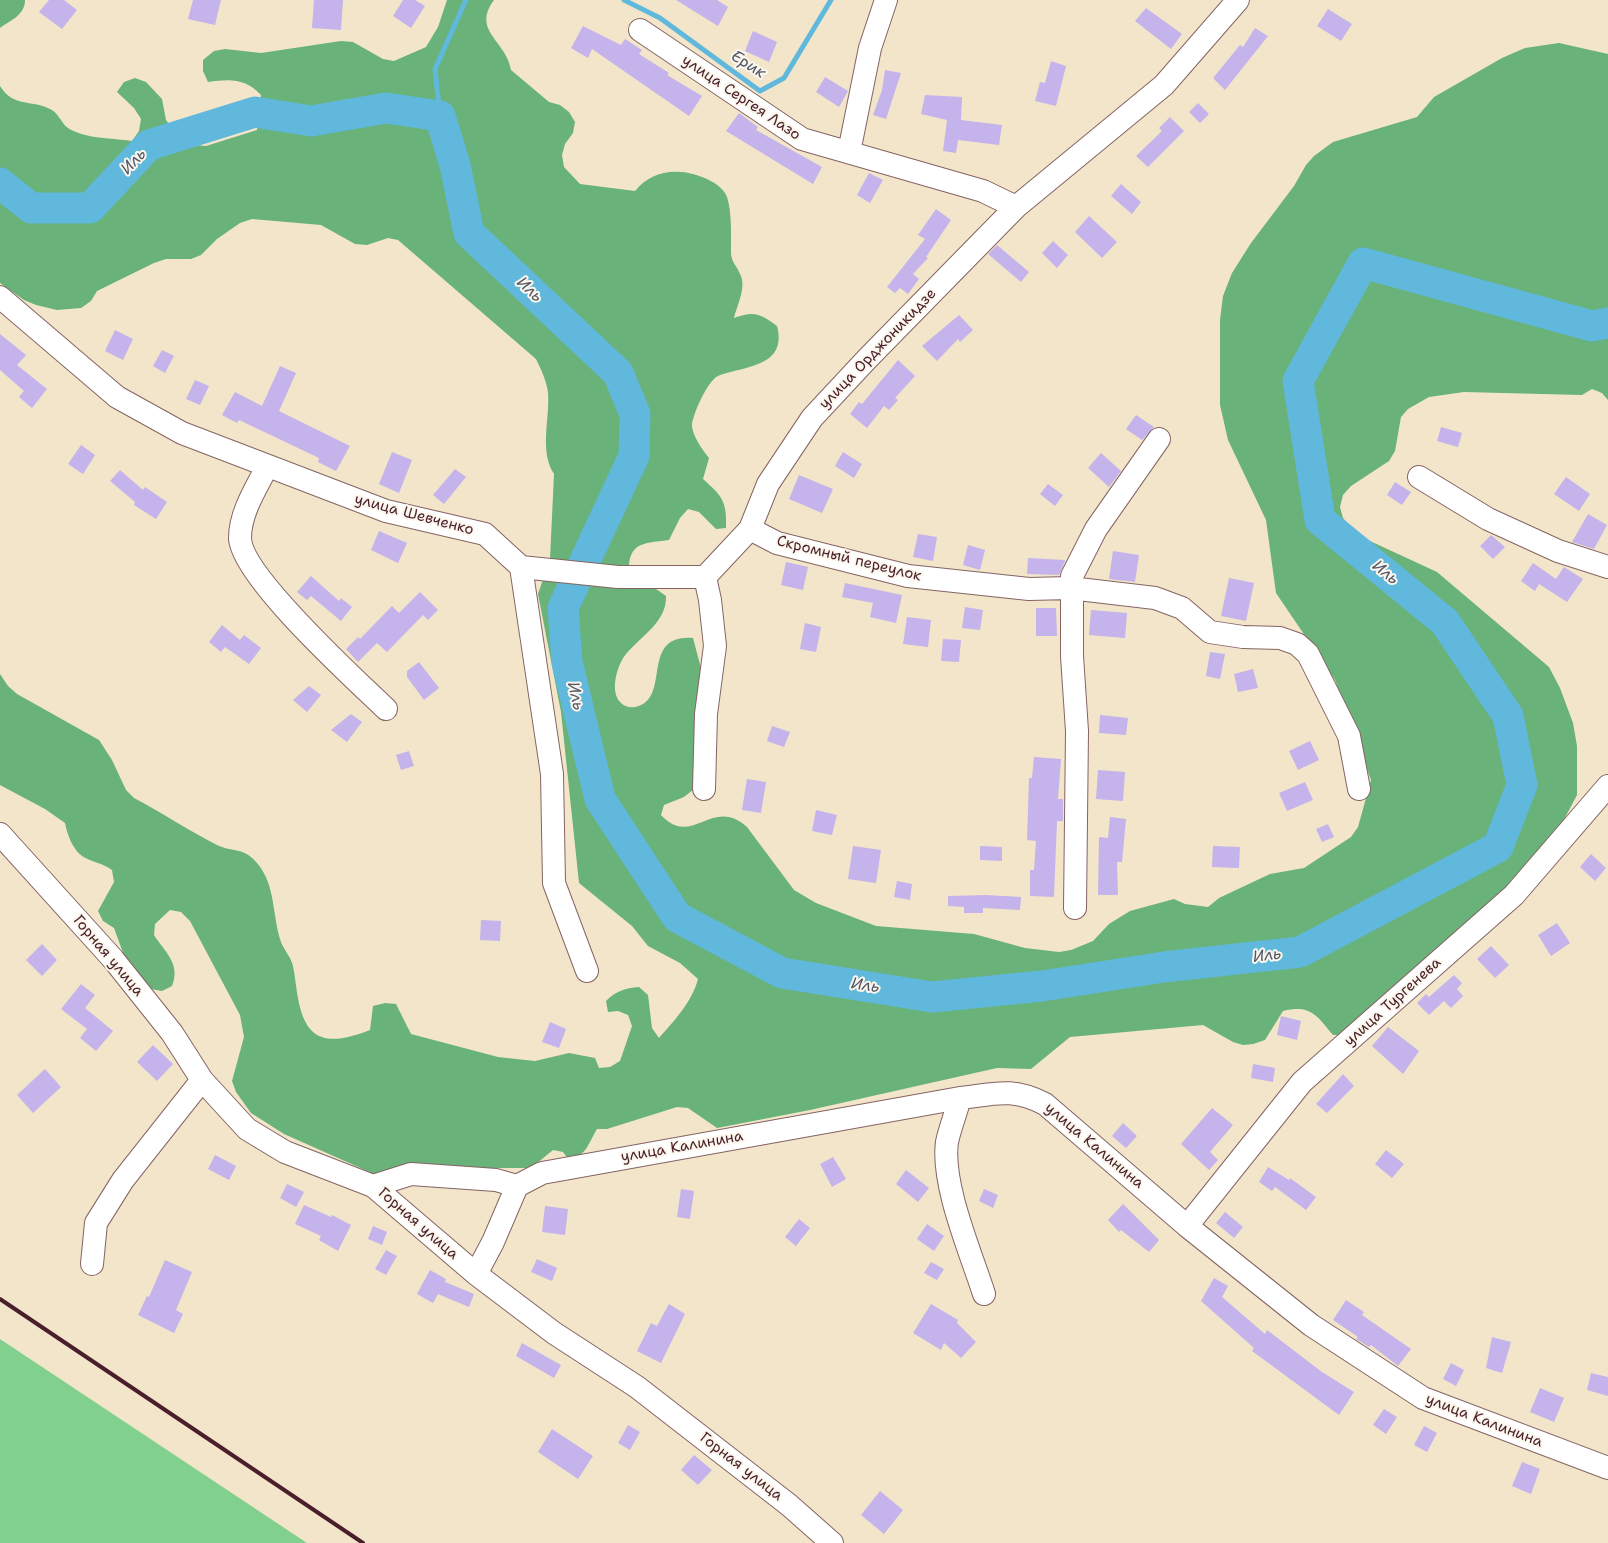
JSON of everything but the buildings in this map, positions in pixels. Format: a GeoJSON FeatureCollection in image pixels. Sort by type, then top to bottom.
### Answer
{"type":"FeatureCollection","features":[{"type":"Feature","properties":{"kind":"street"},"geometry":{"type":"LineString","coordinates":[[849,152],[870,48],[886,0]]}},
{"type":"Feature","properties":{"kind":"street","name":"улица Орджоникидзе"},"geometry":{"type":"LineString","coordinates":[[705,577],[750,529],[768,484],[812,418],[1016,207],[1164,85],[1238,0]]}},
{"type":"Feature","properties":{"kind":"street","name":"улица Сергея Лазо"},"geometry":{"type":"LineString","coordinates":[[640,30],[802,139],[983,191],[1016,207]]}},
{"type":"Feature","properties":{"kind":"street","name":"улица Шевченко"},"geometry":{"type":"LineString","coordinates":[[0,297],[117,397],[182,433],[386,511],[486,534],[531,569]]}},
{"type":"Feature","properties":{"kind":"street"},"geometry":{"type":"LineString","coordinates":[[1075,908],[1077,731],[1072,656],[1070,588],[1072,576],[1096,529],[1159,439]]}},
{"type":"Feature","properties":{"kind":"street"},"geometry":{"type":"LineString","coordinates":[[267,467],[250,498],[241,531],[240,539],[253,569],[296,620],[386,709]]}},
{"type":"Feature","properties":{"kind":"street"},"geometry":{"type":"LineString","coordinates":[[1419,477],[1488,519],[1558,551],[1608,567]]}},
{"type":"Feature","properties":{"kind":"street","name":"Скромный переулок"},"geometry":{"type":"LineString","coordinates":[[750,529],[777,543],[908,576],[1029,589],[1070,588],[1155,598],[1182,608],[1210,632],[1243,637],[1280,638],[1297,644],[1308,654],[1349,736],[1359,789]]}},
{"type":"Feature","properties":{"kind":"street"},"geometry":{"type":"LineString","coordinates":[[587,971],[554,883],[552,774],[531,569],[618,577],[705,577],[710,600],[715,646],[706,714],[704,789]]}},
{"type":"Feature","properties":{"kind":"street","name":"улица Тургенева"},"geometry":{"type":"LineString","coordinates":[[1187,1226],[1302,1082],[1514,895],[1608,786]]}},
{"type":"Feature","properties":{"kind":"street","name":"Горная улица"},"geometry":{"type":"LineString","coordinates":[[0,834],[113,959],[172,1033],[202,1080],[247,1129],[285,1152],[373,1186],[476,1274],[554,1333],[637,1387],[789,1504],[832,1543]]}},
{"type":"Feature","properties":{"kind":"street"},"geometry":{"type":"LineString","coordinates":[[92,1264],[96,1223],[123,1180],[202,1080]]}},
{"type":"Feature","properties":{"kind":"street","name":"улица Калинина"},"geometry":{"type":"LineString","coordinates":[[517,1186],[542,1173],[960,1098],[1008,1092],[1027,1094],[1044,1104],[1187,1226],[1311,1325],[1423,1398],[1608,1468]]}},
{"type":"Feature","properties":{"kind":"street"},"geometry":{"type":"LineString","coordinates":[[960,1098],[947,1142],[947,1166],[952,1195],[984,1294]]}},
{"type":"Feature","properties":{"kind":"street"},"geometry":{"type":"LineString","coordinates":[[373,1186],[411,1174],[496,1180],[517,1186],[493,1242],[476,1274]]}},
{"type":"Feature","properties":{"kind":"green space"},"geometry":{"type":"Polygon","coordinates":[[[0,0],[25,0],[23,10],[13,20],[0,28],[0,0]]]}},
{"type":"Feature","properties":{"kind":"green space"},"geometry":{"type":"Polygon","coordinates":[[[447,0],[494,0],[486,20],[492,36],[508,60],[511,70],[549,102],[560,105],[569,112],[575,122],[573,133],[565,144],[562,155],[564,167],[580,184],[635,191],[644,182],[656,175],[675,172],[701,176],[720,187],[729,203],[731,254],[742,279],[741,296],[734,318],[747,314],[757,314],[777,326],[779,340],[776,350],[769,358],[761,363],[718,376],[714,379],[701,399],[692,422],[695,435],[709,458],[703,479],[715,490],[722,500],[726,511],[726,528],[716,529],[699,512],[688,509],[680,518],[669,540],[641,545],[632,553],[630,559],[629,568],[645,584],[666,596],[665,605],[658,621],[626,654],[617,671],[615,692],[617,698],[623,704],[630,707],[646,702],[652,693],[656,681],[660,656],[666,646],[676,640],[693,638],[702,672],[694,789],[684,797],[664,805],[661,815],[672,824],[683,827],[723,816],[735,819],[747,827],[794,890],[816,903],[876,926],[974,934],[1025,948],[1059,952],[1071,950],[1093,941],[1109,924],[1130,911],[1174,899],[1185,904],[1208,907],[1219,898],[1270,874],[1304,868],[1351,837],[1358,827],[1371,780],[1335,680],[1276,593],[1266,520],[1228,440],[1220,405],[1220,320],[1223,296],[1232,273],[1251,243],[1294,186],[1306,165],[1314,156],[1333,142],[1417,117],[1434,97],[1502,58],[1525,48],[1559,43],[1608,54],[1608,400],[1602,393],[1592,389],[1582,395],[1464,392],[1429,397],[1408,409],[1401,417],[1395,451],[1389,461],[1351,486],[1343,495],[1340,507],[1343,518],[1357,535],[1437,572],[1549,667],[1560,688],[1573,723],[1577,746],[1577,795],[1550,846],[1473,920],[1344,1035],[1333,1035],[1318,1017],[1312,1013],[1293,1009],[1283,1011],[1265,1040],[1253,1044],[1243,1045],[1233,1042],[1203,1025],[1070,1037],[1031,1069],[997,1068],[810,1110],[717,1128],[688,1108],[677,1107],[607,1129],[597,1129],[583,1152],[575,1158],[569,1160],[563,1152],[553,1150],[536,1164],[526,1168],[411,1168],[374,1174],[284,1134],[251,1113],[236,1092],[232,1081],[244,1037],[240,1015],[190,921],[181,912],[170,910],[155,924],[154,935],[167,953],[175,971],[172,986],[162,991],[151,989],[126,961],[114,928],[103,921],[98,911],[114,882],[112,870],[86,858],[76,850],[67,832],[65,823],[45,809],[0,785],[0,674],[8,686],[17,694],[99,740],[112,760],[126,790],[134,798],[217,845],[247,854],[257,863],[271,891],[278,932],[282,945],[292,963],[300,1009],[307,1025],[318,1036],[333,1039],[356,1035],[370,1030],[373,1006],[385,1003],[396,1004],[411,1034],[498,1057],[535,1061],[569,1053],[595,1058],[599,1068],[610,1067],[620,1061],[632,1026],[628,1015],[618,1011],[608,1012],[606,1001],[621,991],[639,987],[648,995],[652,1028],[659,1038],[687,1003],[698,979],[680,963],[648,946],[632,926],[579,883],[561,712],[538,594],[550,559],[554,474],[547,455],[546,445],[547,389],[544,376],[536,359],[398,240],[388,238],[367,245],[355,244],[321,225],[252,219],[240,223],[217,239],[201,255],[191,259],[166,259],[154,263],[97,291],[91,301],[81,308],[57,310],[24,300],[0,283],[0,86],[5,93],[17,100],[43,106],[53,111],[68,128],[75,132],[132,141],[139,131],[141,119],[134,108],[117,92],[124,82],[135,78],[146,82],[162,99],[166,120],[184,144],[206,146],[257,130],[261,95],[249,85],[237,81],[208,82],[203,71],[203,60],[214,51],[225,49],[261,53],[341,41],[353,42],[383,59],[394,61],[426,47],[438,27],[447,0]]]}},
{"type":"Feature","properties":{"kind":"green space"},"geometry":{"type":"Polygon","coordinates":[[[0,1339],[307,1543],[0,1543],[0,1339]]]}},
{"type":"Feature","properties":{"kind":"waterway","name":"Ерик"},"geometry":{"type":"LineString","coordinates":[[440,116],[435,69],[466,0]]}},
{"type":"Feature","properties":{"kind":"waterway","name":"Ерик"},"geometry":{"type":"LineString","coordinates":[[624,0],[660,18],[760,91],[784,78],[831,0]]}},
{"type":"Feature","properties":{"kind":"waterway","name":"Иль"},"geometry":{"type":"LineString","coordinates":[[0,183],[31,208],[90,208],[149,145],[255,112],[311,121],[386,108],[440,116],[455,165],[469,233],[618,373],[635,414],[634,456],[563,608],[567,662],[600,799],[677,917],[782,973],[932,997],[1042,986],[1164,967],[1300,952],[1498,847],[1522,785],[1508,716],[1445,622],[1320,520],[1298,381],[1363,263],[1592,326],[1608,323]]}},
{"type":"Feature","properties":{"kind":"railway"},"geometry":{"type":"LineString","coordinates":[[0,1299],[363,1543]]}}]}
